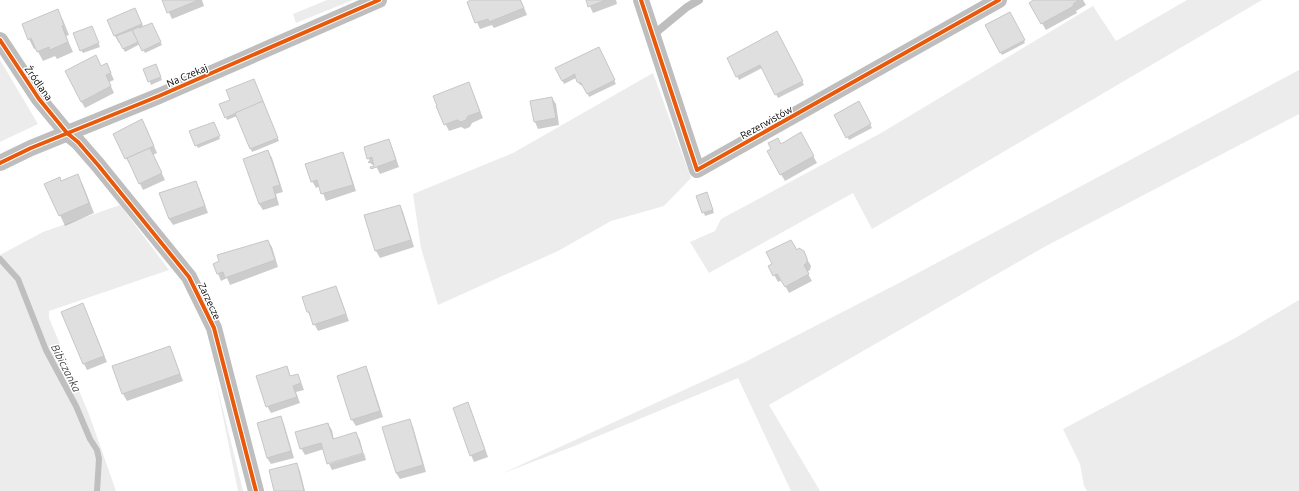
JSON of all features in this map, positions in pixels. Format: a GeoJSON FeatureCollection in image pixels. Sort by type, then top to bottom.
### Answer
{"type":"FeatureCollection","features":[{"type":"Feature","properties":{"kind":"street","name":"Na Czekaj"},"geometry":{"type":"LineString","coordinates":[[0,163],[31,148],[159,96],[379,0]]}},
{"type":"Feature","properties":{"kind":"street","name":"Rezerwistów"},"geometry":{"type":"LineString","coordinates":[[641,0],[697,170],[999,0]]}},
{"type":"Feature","properties":{"kind":"street","name":"Źródlana"},"geometry":{"type":"LineString","coordinates":[[0,40],[39,99],[68,133]]}},
{"type":"Feature","properties":{"kind":"street","name":"Zarzecze"},"geometry":{"type":"LineString","coordinates":[[68,133],[78,142],[189,277],[214,328],[256,491]]}},
{"type":"Feature","properties":{"kind":"lane"},"geometry":{"type":"LineString","coordinates":[[653,35],[687,6],[699,0]]}},
{"type":"Feature","properties":{"kind":"shaded area"},"geometry":{"type":"Polygon","coordinates":[[[327,0],[353,0],[296,23],[293,14],[327,0]]]}},
{"type":"Feature","properties":{"kind":"shaded area"},"geometry":{"type":"Polygon","coordinates":[[[1187,0],[1262,0],[872,229],[853,193],[709,273],[690,242],[715,231],[721,219],[881,133],[1093,6],[1116,41],[1187,0]]]}},
{"type":"Feature","properties":{"kind":"shaded area"},"geometry":{"type":"Polygon","coordinates":[[[0,60],[38,124],[0,142],[0,60]]]}},
{"type":"Feature","properties":{"kind":"shaded area"},"geometry":{"type":"Polygon","coordinates":[[[1299,70],[1299,114],[1046,246],[769,405],[820,491],[791,491],[738,378],[572,447],[501,474],[745,362],[899,283],[1299,70]]]}},
{"type":"Feature","properties":{"kind":"shaded area"},"geometry":{"type":"Polygon","coordinates":[[[653,73],[691,178],[664,206],[611,221],[558,251],[438,305],[421,248],[413,194],[513,153],[653,73]]]}},
{"type":"Feature","properties":{"kind":"shaded area"},"geometry":{"type":"Polygon","coordinates":[[[120,205],[169,270],[49,311],[49,318],[90,417],[116,491],[0,491],[0,255],[43,232],[120,205]]]}},
{"type":"Feature","properties":{"kind":"shaded area"},"geometry":{"type":"Polygon","coordinates":[[[1299,300],[1299,491],[1087,491],[1084,486],[1080,464],[1063,429],[1237,337],[1299,300]]]}},
{"type":"Feature","properties":{"kind":"shaded area"},"geometry":{"type":"Polygon","coordinates":[[[215,377],[243,491],[238,491],[215,377]]]}},
{"type":"Feature","properties":{"kind":"building"},"geometry":{"type":"Polygon","coordinates":[[[162,0],[199,0],[167,13],[162,0]]]}},
{"type":"Feature","properties":{"kind":"building"},"geometry":{"type":"Polygon","coordinates":[[[471,0],[520,0],[524,8],[489,22],[488,19],[475,23],[467,2],[471,0]]]}},
{"type":"Feature","properties":{"kind":"building"},"geometry":{"type":"Polygon","coordinates":[[[586,0],[606,0],[588,7],[586,0]]]}},
{"type":"Feature","properties":{"kind":"building"},"geometry":{"type":"Polygon","coordinates":[[[1033,0],[1079,0],[1073,4],[1074,6],[1041,24],[1029,3],[1033,0]]]}},
{"type":"Feature","properties":{"kind":"building"},"geometry":{"type":"Polygon","coordinates":[[[135,8],[142,24],[114,36],[107,20],[135,8]]]}},
{"type":"Feature","properties":{"kind":"building"},"geometry":{"type":"Polygon","coordinates":[[[58,9],[68,42],[50,50],[49,47],[37,52],[31,38],[28,40],[22,24],[58,9]]]}},
{"type":"Feature","properties":{"kind":"building"},"geometry":{"type":"Polygon","coordinates":[[[1010,12],[1025,40],[1000,53],[985,25],[1010,12]]]}},
{"type":"Feature","properties":{"kind":"building"},"geometry":{"type":"Polygon","coordinates":[[[152,23],[161,42],[142,51],[132,30],[152,23]]]}},
{"type":"Feature","properties":{"kind":"building"},"geometry":{"type":"Polygon","coordinates":[[[92,26],[99,43],[80,51],[73,33],[92,26]]]}},
{"type":"Feature","properties":{"kind":"building"},"geometry":{"type":"Polygon","coordinates":[[[132,30],[138,42],[123,49],[116,36],[132,30]]]}},
{"type":"Feature","properties":{"kind":"building"},"geometry":{"type":"Polygon","coordinates":[[[777,31],[803,81],[775,95],[760,65],[736,77],[727,58],[777,31]]]}},
{"type":"Feature","properties":{"kind":"building"},"geometry":{"type":"Polygon","coordinates":[[[599,47],[615,80],[587,94],[581,83],[577,82],[575,74],[562,81],[555,68],[599,47]]]}},
{"type":"Feature","properties":{"kind":"building"},"geometry":{"type":"Polygon","coordinates":[[[96,55],[101,66],[107,63],[111,73],[106,75],[111,86],[81,102],[65,71],[96,55]]]}},
{"type":"Feature","properties":{"kind":"building"},"geometry":{"type":"Polygon","coordinates":[[[156,64],[161,77],[148,82],[143,69],[156,64]]]}},
{"type":"Feature","properties":{"kind":"building"},"geometry":{"type":"Polygon","coordinates":[[[254,79],[263,101],[225,118],[219,104],[230,100],[226,90],[254,79]]]}},
{"type":"Feature","properties":{"kind":"building"},"geometry":{"type":"Polygon","coordinates":[[[469,82],[480,112],[468,116],[466,120],[461,122],[457,120],[444,125],[433,96],[469,82]]]}},
{"type":"Feature","properties":{"kind":"building"},"geometry":{"type":"Polygon","coordinates":[[[552,97],[556,118],[534,122],[530,101],[552,97]]]}},
{"type":"Feature","properties":{"kind":"building"},"geometry":{"type":"Polygon","coordinates":[[[263,101],[278,138],[250,149],[235,113],[263,101]]]}},
{"type":"Feature","properties":{"kind":"building"},"geometry":{"type":"Polygon","coordinates":[[[859,101],[871,124],[846,138],[834,115],[859,101]]]}},
{"type":"Feature","properties":{"kind":"building"},"geometry":{"type":"Polygon","coordinates":[[[142,119],[154,146],[125,159],[113,134],[142,119]]]}},
{"type":"Feature","properties":{"kind":"building"},"geometry":{"type":"Polygon","coordinates":[[[214,122],[220,136],[195,146],[189,131],[214,122]]]}},
{"type":"Feature","properties":{"kind":"building"},"geometry":{"type":"Polygon","coordinates":[[[801,132],[814,156],[780,175],[767,151],[771,149],[768,143],[778,138],[781,144],[801,132]]]}},
{"type":"Feature","properties":{"kind":"building"},"geometry":{"type":"Polygon","coordinates":[[[389,139],[396,160],[371,169],[370,167],[374,166],[373,162],[368,162],[373,161],[372,157],[367,159],[364,147],[389,139]]]}},
{"type":"Feature","properties":{"kind":"building"},"geometry":{"type":"Polygon","coordinates":[[[150,148],[162,173],[139,184],[127,158],[150,148]]]}},
{"type":"Feature","properties":{"kind":"building"},"geometry":{"type":"Polygon","coordinates":[[[268,150],[280,185],[273,187],[276,198],[259,204],[243,159],[268,150]]]}},
{"type":"Feature","properties":{"kind":"building"},"geometry":{"type":"Polygon","coordinates":[[[343,152],[353,185],[321,194],[317,180],[311,182],[305,164],[343,152]]]}},
{"type":"Feature","properties":{"kind":"building"},"geometry":{"type":"Polygon","coordinates":[[[78,174],[89,203],[59,216],[44,184],[60,177],[61,181],[78,174]]]}},
{"type":"Feature","properties":{"kind":"building"},"geometry":{"type":"Polygon","coordinates":[[[196,181],[205,206],[169,219],[159,193],[196,181]]]}},
{"type":"Feature","properties":{"kind":"building"},"geometry":{"type":"Polygon","coordinates":[[[707,192],[713,210],[702,213],[696,196],[707,192]]]}},
{"type":"Feature","properties":{"kind":"building"},"geometry":{"type":"Polygon","coordinates":[[[400,205],[411,240],[375,251],[364,215],[400,205]]]}},
{"type":"Feature","properties":{"kind":"building"},"geometry":{"type":"Polygon","coordinates":[[[268,240],[275,260],[225,278],[223,272],[217,274],[213,264],[219,261],[217,255],[268,240]]]}},
{"type":"Feature","properties":{"kind":"building"},"geometry":{"type":"Polygon","coordinates":[[[791,240],[797,250],[799,248],[804,251],[807,258],[807,263],[804,265],[809,274],[785,287],[777,274],[773,276],[768,266],[772,264],[766,252],[791,240]]]}},
{"type":"Feature","properties":{"kind":"building"},"geometry":{"type":"Polygon","coordinates":[[[336,286],[346,314],[313,325],[302,297],[336,286]]]}},
{"type":"Feature","properties":{"kind":"building"},"geometry":{"type":"Polygon","coordinates":[[[83,303],[104,356],[83,364],[61,312],[83,303]]]}},
{"type":"Feature","properties":{"kind":"building"},"geometry":{"type":"Polygon","coordinates":[[[170,346],[180,374],[122,394],[112,366],[170,346]]]}},
{"type":"Feature","properties":{"kind":"building"},"geometry":{"type":"Polygon","coordinates":[[[287,366],[290,376],[298,374],[301,383],[293,386],[297,397],[266,407],[256,376],[287,366]]]}},
{"type":"Feature","properties":{"kind":"building"},"geometry":{"type":"Polygon","coordinates":[[[366,366],[380,411],[351,420],[337,376],[366,366]]]}},
{"type":"Feature","properties":{"kind":"building"},"geometry":{"type":"Polygon","coordinates":[[[468,402],[485,450],[470,456],[453,408],[468,402]]]}},
{"type":"Feature","properties":{"kind":"building"},"geometry":{"type":"Polygon","coordinates":[[[281,416],[291,451],[267,458],[257,423],[281,416]]]}},
{"type":"Feature","properties":{"kind":"building"},"geometry":{"type":"Polygon","coordinates":[[[410,419],[423,465],[396,473],[382,427],[410,419]]]}},
{"type":"Feature","properties":{"kind":"building"},"geometry":{"type":"Polygon","coordinates":[[[328,423],[333,439],[356,432],[363,453],[327,464],[321,443],[300,449],[295,432],[328,423]]]}},
{"type":"Feature","properties":{"kind":"building"},"geometry":{"type":"Polygon","coordinates":[[[297,463],[304,491],[274,491],[269,470],[297,463]]]}},
{"type":"Feature","properties":{"kind":"waterway","name":"Bibiczanka"},"geometry":{"type":"LineString","coordinates":[[0,259],[18,279],[46,350],[76,406],[90,439],[97,450],[99,459],[97,491]]}},
{"type":"Feature","properties":{"kind":"cycle path"},"geometry":{"type":"LineString","coordinates":[[0,163],[31,148],[159,96],[379,0]]}},
{"type":"Feature","properties":{"kind":"cycle path"},"geometry":{"type":"LineString","coordinates":[[641,0],[697,170],[999,0]]}},
{"type":"Feature","properties":{"kind":"cycle path"},"geometry":{"type":"LineString","coordinates":[[0,40],[39,99],[67,133],[78,142],[98,165],[189,277],[214,328],[256,491]]}}]}
